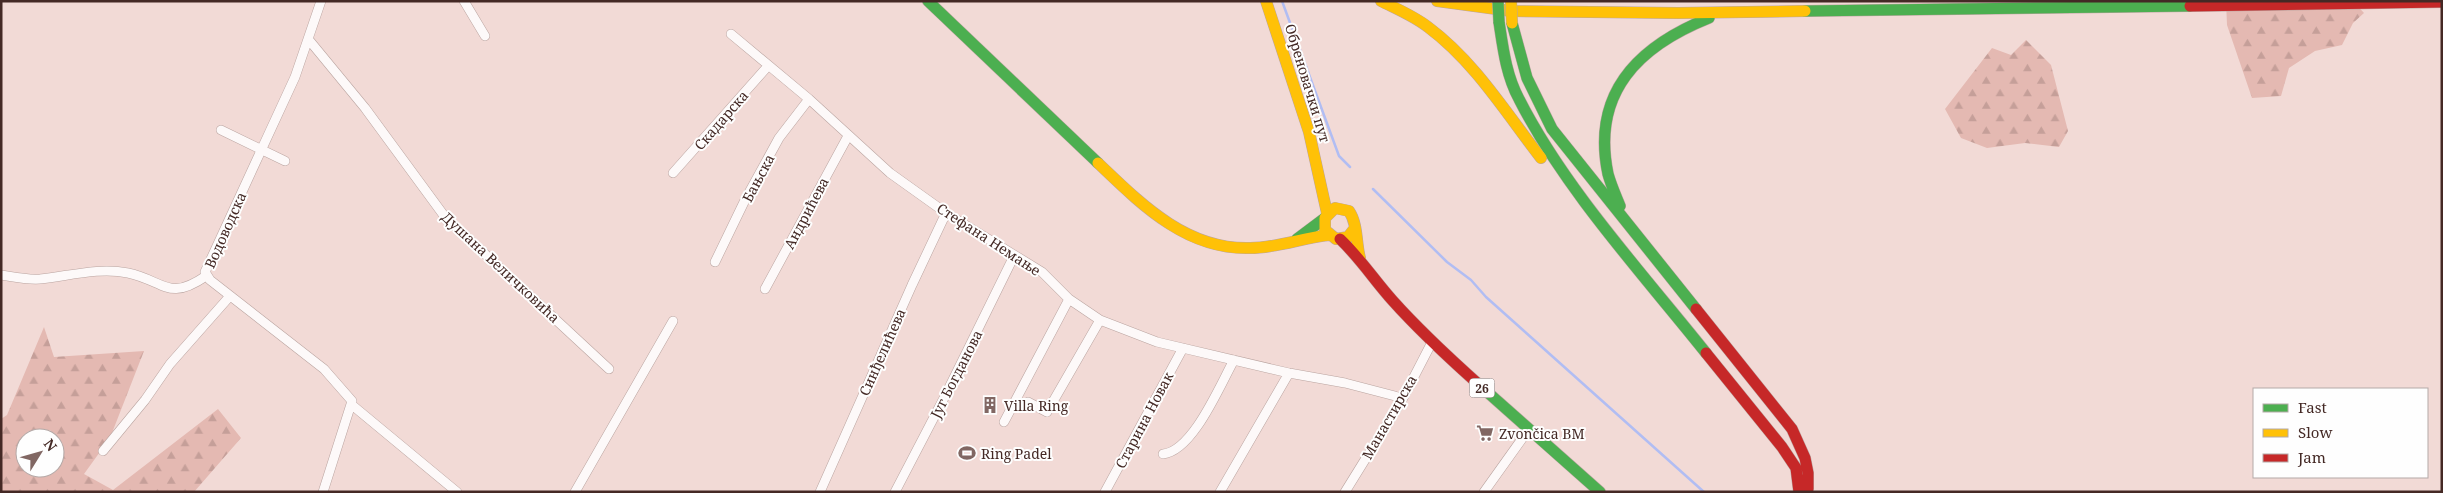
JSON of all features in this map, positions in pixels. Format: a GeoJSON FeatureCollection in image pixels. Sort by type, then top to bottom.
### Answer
{"type":"FeatureCollection","features":[{"type":"Feature","properties":{"kind":"main road"},"geometry":{"type":"LineString","coordinates":[[928,1],[1161,221],[1191,238],[1222,246],[1260,248],[1335,237],[1348,237],[1355,228]]}},
{"type":"Feature","properties":{"kind":"main road"},"geometry":{"type":"LineString","coordinates":[[1381,1],[1428,27],[1449,44],[1466,62],[1577,201],[1595,214]]}},
{"type":"Feature","properties":{"kind":"main road"},"geometry":{"type":"LineString","coordinates":[[1437,1],[1511,11],[1726,12],[2442,2]]}},
{"type":"Feature","properties":{"kind":"main road"},"geometry":{"type":"LineString","coordinates":[[1498,1],[1505,62],[1518,98],[1548,150],[1595,214],[1782,447],[1796,468],[1798,492]]}},
{"type":"Feature","properties":{"kind":"main road"},"geometry":{"type":"LineString","coordinates":[[1511,1],[1512,23],[1522,72],[1541,112],[1580,166],[1634,230],[1792,429],[1800,442],[1808,465],[1808,492]]}},
{"type":"Feature","properties":{"kind":"main road","name":"Обреновачки пут"},"geometry":{"type":"LineString","coordinates":[[1268,6],[1294,83],[1321,175],[1326,215]]}},
{"type":"Feature","properties":{"kind":"main road"},"geometry":{"type":"LineString","coordinates":[[1634,230],[1616,198],[1605,165],[1604,132],[1616,90],[1625,74],[1637,60],[1660,39],[1684,26],[1726,12]]}},
{"type":"Feature","properties":{"kind":"main road","name":"Обреновачки пут"},"geometry":{"type":"LineString","coordinates":[[1321,175],[1341,207]]}},
{"type":"Feature","properties":{"kind":"main road"},"geometry":{"type":"LineString","coordinates":[[1288,244],[1335,208],[1341,207]]}},
{"type":"Feature","properties":{"kind":"main road","name":"26"},"geometry":{"type":"LineString","coordinates":[[1341,207],[1353,215],[1360,258]]}},
{"type":"Feature","properties":{"kind":"main road","name":"26"},"geometry":{"type":"LineString","coordinates":[[1326,215],[1324,224],[1335,237],[1360,258],[1391,299],[1432,342],[1600,492]]}},
{"type":"Feature","properties":{"kind":"street","name":"Водоводска"},"geometry":{"type":"LineString","coordinates":[[321,1],[295,77],[206,270],[206,276],[324,369],[350,397],[352,405],[457,492]]}},
{"type":"Feature","properties":{"kind":"street"},"geometry":{"type":"LineString","coordinates":[[464,1],[485,36]]}},
{"type":"Feature","properties":{"kind":"street","name":"Стефана Немање"},"geometry":{"type":"LineString","coordinates":[[730,34],[808,99],[890,173],[946,213],[1042,272],[1062,287],[1069,299],[1100,320],[1157,342],[1289,373],[1345,383],[1395,396],[1402,400]]}},
{"type":"Feature","properties":{"kind":"street","name":"Душана Величковића"},"geometry":{"type":"LineString","coordinates":[[309,40],[365,108],[445,217],[609,369]]}},
{"type":"Feature","properties":{"kind":"street","name":"Скадарска"},"geometry":{"type":"LineString","coordinates":[[673,173],[768,66]]}},
{"type":"Feature","properties":{"kind":"street","name":"Бањска"},"geometry":{"type":"LineString","coordinates":[[715,262],[745,200],[779,138],[808,99]]}},
{"type":"Feature","properties":{"kind":"street"},"geometry":{"type":"LineString","coordinates":[[221,130],[262,148],[285,161]]}},
{"type":"Feature","properties":{"kind":"street","name":"Андрићева"},"geometry":{"type":"LineString","coordinates":[[765,289],[848,136]]}},
{"type":"Feature","properties":{"kind":"street","name":"Синђелићева"},"geometry":{"type":"LineString","coordinates":[[820,492],[946,213]]}},
{"type":"Feature","properties":{"kind":"street","name":"Југ Богданова"},"geometry":{"type":"LineString","coordinates":[[895,492],[1014,256]]}},
{"type":"Feature","properties":{"kind":"street"},"geometry":{"type":"LineString","coordinates":[[1,275],[34,279],[81,272],[128,273],[176,289],[190,287],[206,276]]}},
{"type":"Feature","properties":{"kind":"street"},"geometry":{"type":"LineString","coordinates":[[102,450],[145,400],[170,364],[230,296]]}},
{"type":"Feature","properties":{"kind":"street"},"geometry":{"type":"LineString","coordinates":[[1004,422],[1069,299]]}},
{"type":"Feature","properties":{"kind":"street"},"geometry":{"type":"LineString","coordinates":[[1028,402],[1047,412],[1100,320]]}},
{"type":"Feature","properties":{"kind":"street"},"geometry":{"type":"LineString","coordinates":[[575,492],[673,321]]}},
{"type":"Feature","properties":{"kind":"street","name":"Манастирска"},"geometry":{"type":"LineString","coordinates":[[1345,492],[1402,400],[1432,342]]}},
{"type":"Feature","properties":{"kind":"street","name":"Старина Новак"},"geometry":{"type":"LineString","coordinates":[[1105,492],[1183,348]]}},
{"type":"Feature","properties":{"kind":"street"},"geometry":{"type":"LineString","coordinates":[[1163,454],[1172,453],[1191,436],[1234,360]]}},
{"type":"Feature","properties":{"kind":"street"},"geometry":{"type":"LineString","coordinates":[[1220,492],[1289,373]]}},
{"type":"Feature","properties":{"kind":"street"},"geometry":{"type":"LineString","coordinates":[[324,492],[352,405]]}},
{"type":"Feature","properties":{"kind":"street"},"geometry":{"type":"LineString","coordinates":[[1484,492],[1529,429]]}},
{"type":"Feature","properties":{"kind":"green space"},"geometry":{"type":"Polygon","coordinates":[[[2226,1],[2353,1],[2364,13],[2353,23],[2342,45],[2315,51],[2289,68],[2281,96],[2252,98],[2227,25],[2226,1]]]}},
{"type":"Feature","properties":{"kind":"green space"},"geometry":{"type":"Polygon","coordinates":[[[2026,40],[2051,65],[2068,131],[2059,147],[2025,143],[1987,148],[1961,138],[1945,109],[1992,48],[2011,55],[2026,40]]]}},
{"type":"Feature","properties":{"kind":"green space"},"geometry":{"type":"Polygon","coordinates":[[[44,327],[54,357],[144,351],[110,438],[84,474],[113,490],[218,409],[241,438],[194,492],[1,492],[1,419],[7,415],[44,327]]]}},
{"type":"Feature","properties":{"kind":"waterway"},"geometry":{"type":"LineString","coordinates":[[1282,1],[1339,156],[1350,167]]}},
{"type":"Feature","properties":{"kind":"waterway"},"geometry":{"type":"LineString","coordinates":[[1373,189],[1447,262],[1471,280],[1486,297],[1704,492]]}},
{"type":"Feature","properties":{"kind":"traffic: fast"},"geometry":{"type":"LineString","coordinates":[[928,1],[1098,163]]}},
{"type":"Feature","properties":{"kind":"traffic: fast"},"geometry":{"type":"LineString","coordinates":[[1498,1],[1499,22]]}},
{"type":"Feature","properties":{"kind":"traffic: fast"},"geometry":{"type":"LineString","coordinates":[[1805,11],[2190,6]]}},
{"type":"Feature","properties":{"kind":"traffic: fast"},"geometry":{"type":"LineString","coordinates":[[1620,206],[1608,174],[1605,145],[1607,119],[1614,96],[1626,76],[1642,58],[1661,43],[1684,29],[1709,18]]}},
{"type":"Feature","properties":{"kind":"traffic: fast"},"geometry":{"type":"LineString","coordinates":[[1499,22],[1511,80],[1537,132],[1581,198],[1706,353]]}},
{"type":"Feature","properties":{"kind":"traffic: fast"},"geometry":{"type":"LineString","coordinates":[[1512,23],[1527,78],[1552,129],[1696,309]]}},
{"type":"Feature","properties":{"kind":"traffic: fast"},"geometry":{"type":"LineString","coordinates":[[1297,239],[1325,218]]}},
{"type":"Feature","properties":{"kind":"traffic: fast"},"geometry":{"type":"LineString","coordinates":[[1476,382],[1600,492]]}},
{"type":"Feature","properties":{"kind":"traffic: slow"},"geometry":{"type":"LineString","coordinates":[[1266,1],[1309,132],[1327,213]]}},
{"type":"Feature","properties":{"kind":"traffic: slow"},"geometry":{"type":"LineString","coordinates":[[1381,1],[1423,23],[1461,56],[1489,89],[1541,158]]}},
{"type":"Feature","properties":{"kind":"traffic: slow"},"geometry":{"type":"LineString","coordinates":[[1437,1],[1511,11],[1678,13],[1805,11]]}},
{"type":"Feature","properties":{"kind":"traffic: slow"},"geometry":{"type":"LineString","coordinates":[[1511,1],[1512,23]]}},
{"type":"Feature","properties":{"kind":"traffic: slow"},"geometry":{"type":"LineString","coordinates":[[1098,163],[1131,194],[1166,222],[1185,233],[1205,241],[1227,247],[1260,248],[1329,235]]}},
{"type":"Feature","properties":{"kind":"traffic: slow"},"geometry":{"type":"LineString","coordinates":[[1355,228],[1348,237],[1336,239],[1325,230],[1325,218],[1335,208],[1349,211],[1355,228],[1360,258]]}},
{"type":"Feature","properties":{"kind":"traffic: jam"},"geometry":{"type":"LineString","coordinates":[[2190,6],[2442,2]]}},
{"type":"Feature","properties":{"kind":"traffic: jam"},"geometry":{"type":"LineString","coordinates":[[1340,239],[1403,312],[1433,343],[1476,382]]}},
{"type":"Feature","properties":{"kind":"traffic: jam"},"geometry":{"type":"LineString","coordinates":[[1696,309],[1792,429],[1805,458],[1808,473],[1808,489]]}},
{"type":"Feature","properties":{"kind":"traffic: jam"},"geometry":{"type":"LineString","coordinates":[[1706,353],[1782,447],[1796,468],[1799,492]]}},
{"type":"Feature","properties":{"kind":"place","name":"Villa Ring"},"geometry":{"type":"Point","coordinates":[990,405]}},
{"type":"Feature","properties":{"kind":"place","name":"Zvončica BM"},"geometry":{"type":"Point","coordinates":[1485,433]}},
{"type":"Feature","properties":{"kind":"place","name":"Ring Padel"},"geometry":{"type":"Point","coordinates":[967,453]}}]}
